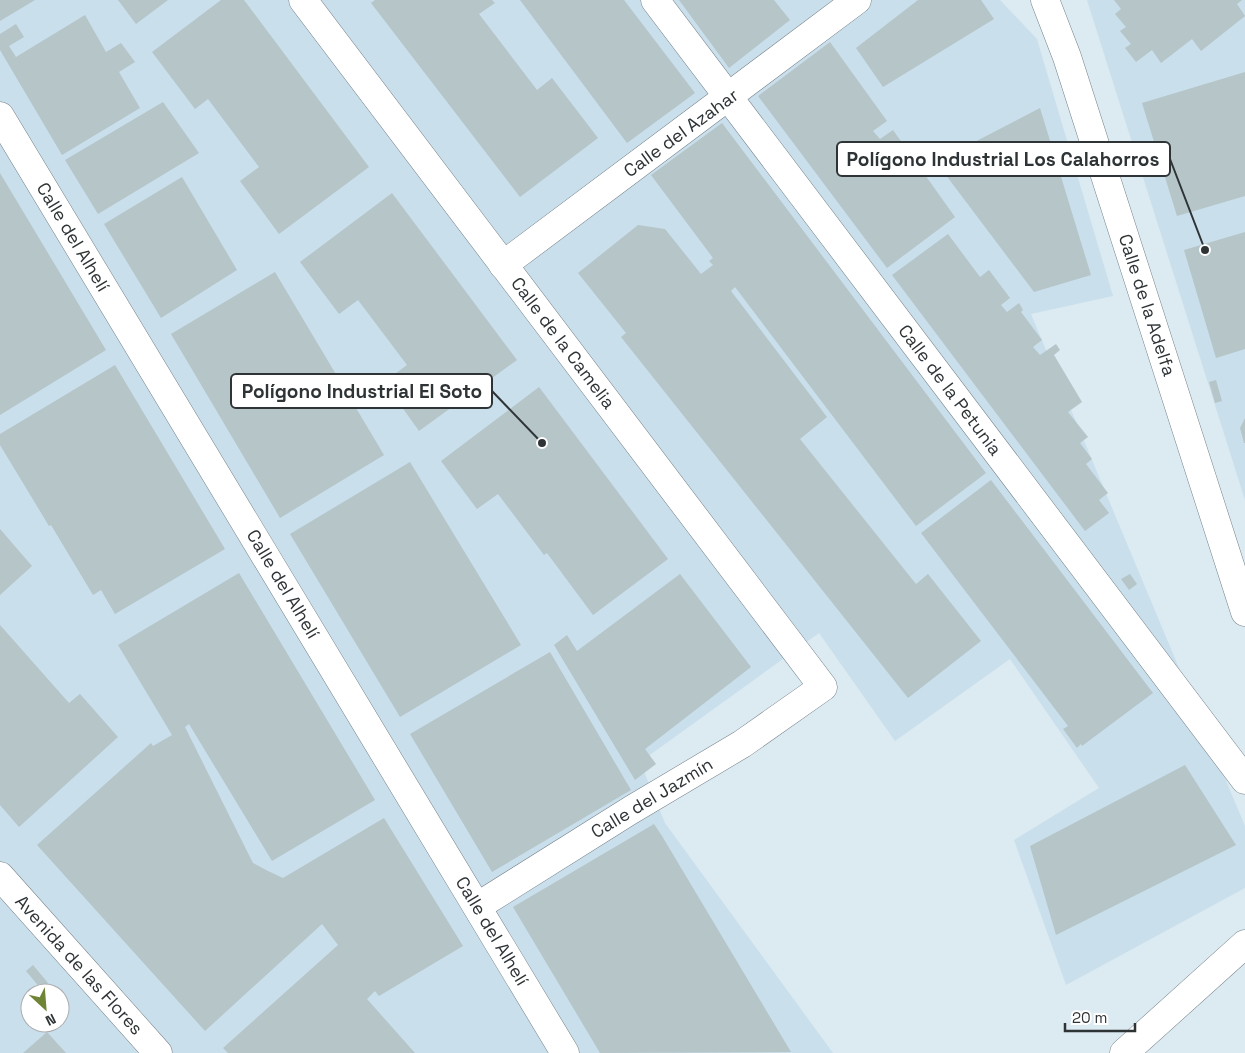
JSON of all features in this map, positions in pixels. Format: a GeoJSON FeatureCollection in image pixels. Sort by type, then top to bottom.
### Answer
{"type":"FeatureCollection","features":[{"type":"Feature","properties":{"kind":"street","name":"Calle de la Camelia"},"geometry":{"type":"LineString","coordinates":[[303,0],[823,687]]}},
{"type":"Feature","properties":{"kind":"street","name":"Calle de la Petunia"},"geometry":{"type":"LineString","coordinates":[[655,0],[1245,780]]}},
{"type":"Feature","properties":{"kind":"street","name":"Calle del Azahar"},"geometry":{"type":"LineString","coordinates":[[503,264],[729,98],[857,0]]}},
{"type":"Feature","properties":{"kind":"street","name":"Calle de la Adelfa"},"geometry":{"type":"LineString","coordinates":[[1045,0],[1067,57],[1245,612]]}},
{"type":"Feature","properties":{"kind":"street","name":"Calle del Alhelí"},"geometry":{"type":"LineString","coordinates":[[0,116],[478,906],[564,1053]]}},
{"type":"Feature","properties":{"kind":"street","name":"Calle del Jazmín"},"geometry":{"type":"LineString","coordinates":[[478,906],[631,810],[742,744],[823,687]]}},
{"type":"Feature","properties":{"kind":"street","name":"Avenida de las Flores"},"geometry":{"type":"LineString","coordinates":[[0,876],[158,1053]]}},
{"type":"Feature","properties":{"kind":"street"},"geometry":{"type":"LineString","coordinates":[[1124,1053],[1245,944]]}},
{"type":"Feature","properties":{"kind":"shaded area"},"geometry":{"type":"Polygon","coordinates":[[[0,0],[1000,0],[1037,39],[1113,296],[1031,314],[1245,826],[1245,888],[1066,985],[1014,840],[1099,788],[1010,659],[895,741],[819,633],[640,762],[665,823],[833,1053],[0,1053],[0,0]]]}},
{"type":"Feature","properties":{"kind":"shaded area"},"geometry":{"type":"Polygon","coordinates":[[[1087,0],[1245,0],[1245,500],[1087,0]]]}},
{"type":"Feature","properties":{"kind":"building"},"geometry":{"type":"Polygon","coordinates":[[[0,0],[35,0],[0,21],[0,0]]]}},
{"type":"Feature","properties":{"kind":"building"},"geometry":{"type":"Polygon","coordinates":[[[118,0],[168,0],[136,24],[118,0]]]}},
{"type":"Feature","properties":{"kind":"building"},"geometry":{"type":"Polygon","coordinates":[[[221,0],[244,0],[369,167],[279,234],[240,181],[259,167],[208,99],[195,109],[152,52],[221,0]]]}},
{"type":"Feature","properties":{"kind":"building"},"geometry":{"type":"Polygon","coordinates":[[[375,0],[492,0],[495,3],[479,14],[537,90],[552,78],[598,138],[520,197],[371,3],[375,0]]]}},
{"type":"Feature","properties":{"kind":"building"},"geometry":{"type":"Polygon","coordinates":[[[520,0],[624,0],[695,93],[627,143],[520,0]]]}},
{"type":"Feature","properties":{"kind":"building"},"geometry":{"type":"Polygon","coordinates":[[[679,0],[774,0],[790,20],[729,68],[679,0]]]}},
{"type":"Feature","properties":{"kind":"building"},"geometry":{"type":"Polygon","coordinates":[[[918,0],[981,0],[994,19],[883,87],[856,48],[918,0]]]}},
{"type":"Feature","properties":{"kind":"building"},"geometry":{"type":"Polygon","coordinates":[[[1114,0],[1242,0],[1237,4],[1245,16],[1201,51],[1192,39],[1161,63],[1152,50],[1136,62],[1125,48],[1131,44],[1120,31],[1126,27],[1115,14],[1121,9],[1114,0]]]}},
{"type":"Feature","properties":{"kind":"building"},"geometry":{"type":"Polygon","coordinates":[[[85,15],[106,52],[121,43],[135,62],[119,72],[140,108],[62,155],[0,50],[0,34],[16,24],[24,37],[9,46],[16,57],[85,15]]]}},
{"type":"Feature","properties":{"kind":"building"},"geometry":{"type":"Polygon","coordinates":[[[830,42],[887,121],[873,131],[880,139],[893,130],[955,217],[887,268],[758,96],[830,42]]]}},
{"type":"Feature","properties":{"kind":"building"},"geometry":{"type":"Polygon","coordinates":[[[1245,72],[1245,196],[1177,216],[1142,103],[1245,72]]]}},
{"type":"Feature","properties":{"kind":"building"},"geometry":{"type":"Polygon","coordinates":[[[163,102],[199,153],[98,214],[65,160],[163,102]]]}},
{"type":"Feature","properties":{"kind":"building"},"geometry":{"type":"Polygon","coordinates":[[[1040,108],[1091,275],[1034,292],[936,162],[1040,108]]]}},
{"type":"Feature","properties":{"kind":"building"},"geometry":{"type":"Polygon","coordinates":[[[722,123],[986,473],[916,526],[735,287],[731,291],[827,417],[800,439],[916,584],[928,574],[981,641],[908,698],[621,337],[626,333],[578,273],[638,225],[665,229],[701,274],[713,265],[709,261],[713,258],[651,175],[722,123]]]}},
{"type":"Feature","properties":{"kind":"building"},"geometry":{"type":"Polygon","coordinates":[[[0,173],[106,350],[0,415],[0,173]]]}},
{"type":"Feature","properties":{"kind":"building"},"geometry":{"type":"Polygon","coordinates":[[[182,177],[237,270],[161,318],[104,224],[182,177]]]}},
{"type":"Feature","properties":{"kind":"building"},"geometry":{"type":"Polygon","coordinates":[[[392,193],[517,360],[419,431],[384,382],[407,365],[358,300],[339,314],[300,262],[392,193]]]}},
{"type":"Feature","properties":{"kind":"building"},"geometry":{"type":"Polygon","coordinates":[[[1245,232],[1245,349],[1216,358],[1184,250],[1245,232]]]}},
{"type":"Feature","properties":{"kind":"building"},"geometry":{"type":"Polygon","coordinates":[[[948,234],[980,277],[989,270],[1010,298],[1001,305],[1007,312],[1019,303],[1023,310],[1021,312],[1042,340],[1033,347],[1040,355],[1056,344],[1060,350],[1054,355],[1082,402],[1068,412],[1088,437],[1080,443],[1092,459],[1086,464],[1108,493],[1099,500],[1109,513],[1085,531],[892,275],[948,234]]]}},
{"type":"Feature","properties":{"kind":"building"},"geometry":{"type":"Polygon","coordinates":[[[275,272],[384,455],[280,518],[171,334],[275,272]]]}},
{"type":"Feature","properties":{"kind":"building"},"geometry":{"type":"Polygon","coordinates":[[[115,365],[225,549],[115,614],[101,590],[93,595],[0,445],[0,434],[115,365]]]}},
{"type":"Feature","properties":{"kind":"building"},"geometry":{"type":"Polygon","coordinates":[[[1216,380],[1222,401],[1215,403],[1209,382],[1216,380]]]}},
{"type":"Feature","properties":{"kind":"building"},"geometry":{"type":"Polygon","coordinates":[[[539,387],[668,559],[593,615],[547,553],[544,555],[498,494],[477,509],[441,461],[539,387]]]}},
{"type":"Feature","properties":{"kind":"building"},"geometry":{"type":"Polygon","coordinates":[[[1245,418],[1245,443],[1244,443],[1240,428],[1245,418]]]}},
{"type":"Feature","properties":{"kind":"building"},"geometry":{"type":"Polygon","coordinates":[[[410,462],[521,645],[400,717],[290,534],[410,462]]]}},
{"type":"Feature","properties":{"kind":"building"},"geometry":{"type":"Polygon","coordinates":[[[991,480],[1153,693],[1077,748],[1063,729],[1068,726],[921,533],[991,480]]]}},
{"type":"Feature","properties":{"kind":"building"},"geometry":{"type":"Polygon","coordinates":[[[0,529],[32,566],[0,595],[0,529]]]}},
{"type":"Feature","properties":{"kind":"building"},"geometry":{"type":"Polygon","coordinates":[[[239,573],[375,800],[272,861],[189,724],[185,727],[253,863],[283,878],[384,818],[463,946],[379,996],[375,991],[367,999],[415,1053],[228,1053],[223,1048],[338,945],[322,924],[205,1031],[37,845],[151,743],[153,746],[172,735],[118,645],[239,573]]]}},
{"type":"Feature","properties":{"kind":"building"},"geometry":{"type":"Polygon","coordinates":[[[680,574],[751,667],[645,749],[656,764],[635,780],[554,645],[567,635],[577,651],[680,574]]]}},
{"type":"Feature","properties":{"kind":"building"},"geometry":{"type":"Polygon","coordinates":[[[1130,574],[1137,584],[1129,590],[1121,579],[1130,574]]]}},
{"type":"Feature","properties":{"kind":"building"},"geometry":{"type":"Polygon","coordinates":[[[0,625],[69,703],[80,694],[118,737],[19,827],[0,805],[0,625]]]}},
{"type":"Feature","properties":{"kind":"building"},"geometry":{"type":"Polygon","coordinates":[[[550,652],[631,790],[492,872],[410,734],[550,652]]]}},
{"type":"Feature","properties":{"kind":"building"},"geometry":{"type":"Polygon","coordinates":[[[1185,765],[1236,845],[1056,935],[1030,846],[1185,765]]]}},
{"type":"Feature","properties":{"kind":"building"},"geometry":{"type":"Polygon","coordinates":[[[654,824],[791,1052],[600,1053],[513,907],[654,824]]]}},
{"type":"Feature","properties":{"kind":"building"},"geometry":{"type":"Polygon","coordinates":[[[33,965],[48,983],[36,983],[26,971],[33,965]]]}},
{"type":"Feature","properties":{"kind":"building"},"geometry":{"type":"Polygon","coordinates":[[[48,1033],[66,1053],[23,1053],[48,1033]]]}},
{"type":"Feature","properties":{"kind":"place","name":"Polígono Industrial Los Calahorros"},"geometry":{"type":"Point","coordinates":[1205,250]}},
{"type":"Feature","properties":{"kind":"place","name":"Polígono Industrial El Soto"},"geometry":{"type":"Point","coordinates":[542,443]}}]}
